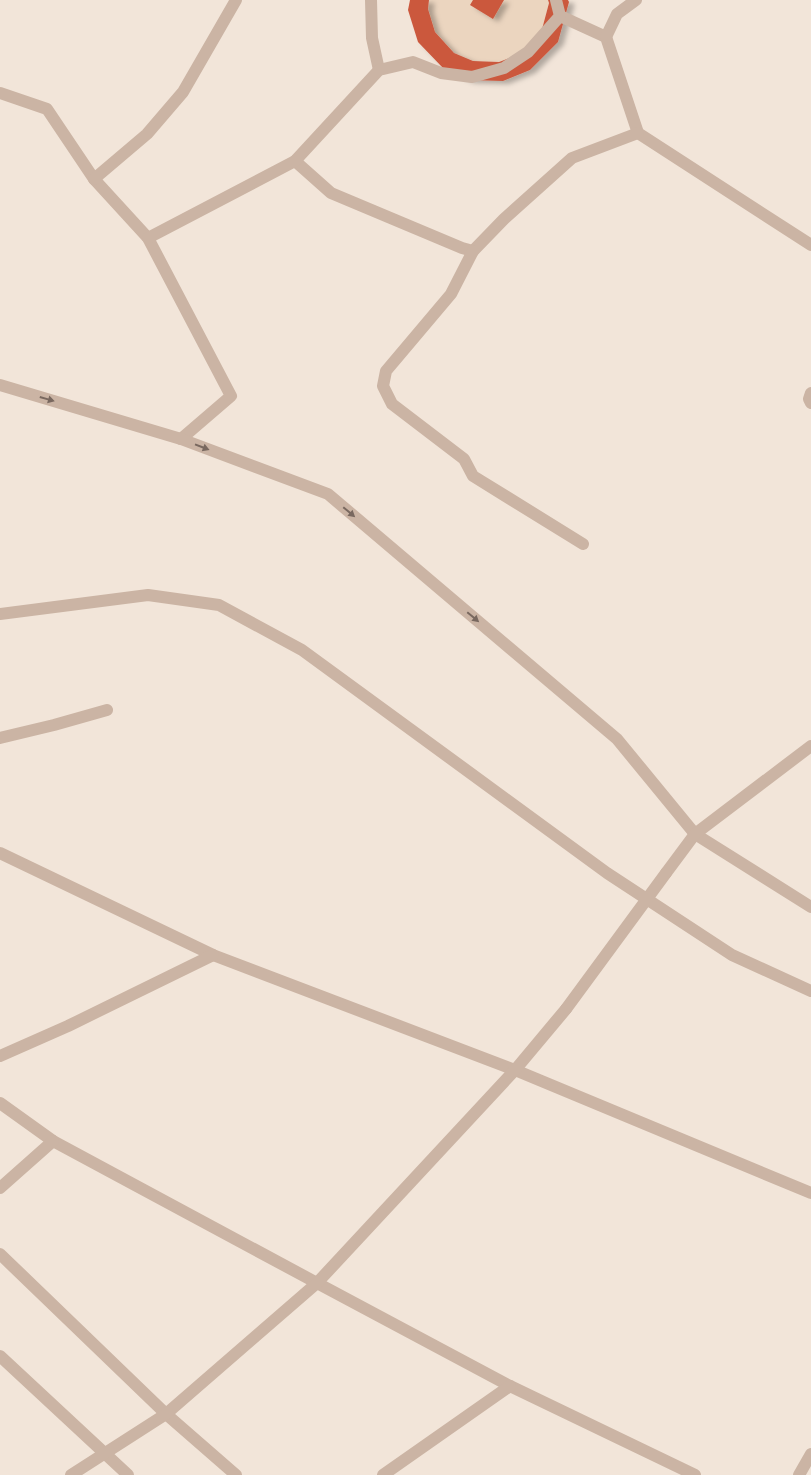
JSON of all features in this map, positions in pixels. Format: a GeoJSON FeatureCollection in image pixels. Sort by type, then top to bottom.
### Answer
{"type":"FeatureCollection","features":[{"type":"Feature","properties":{"kind":"street"},"geometry":{"type":"LineString","coordinates":[[94,179],[147,134],[183,92],[236,0]]}},
{"type":"Feature","properties":{"kind":"street"},"geometry":{"type":"LineString","coordinates":[[371,0],[372,38],[379,70]]}},
{"type":"Feature","properties":{"kind":"street"},"geometry":{"type":"LineString","coordinates":[[556,0],[560,16]]}},
{"type":"Feature","properties":{"kind":"street"},"geometry":{"type":"LineString","coordinates":[[636,0],[617,14],[606,37],[638,133],[811,245]]}},
{"type":"Feature","properties":{"kind":"street"},"geometry":{"type":"LineString","coordinates":[[148,238],[295,161],[379,70],[413,62],[441,73],[472,77],[504,68],[528,52],[560,16]]}},
{"type":"Feature","properties":{"kind":"street"},"geometry":{"type":"LineString","coordinates":[[560,16],[606,37]]}},
{"type":"Feature","properties":{"kind":"street"},"geometry":{"type":"LineString","coordinates":[[0,94],[46,109],[94,179],[148,238],[231,396],[181,439]]}},
{"type":"Feature","properties":{"kind":"street"},"geometry":{"type":"LineString","coordinates":[[583,544],[473,476],[464,459],[392,404],[383,386],[386,371],[451,294],[473,251],[504,219],[572,158],[638,133]]}},
{"type":"Feature","properties":{"kind":"street"},"geometry":{"type":"LineString","coordinates":[[295,161],[331,193],[473,251]]}},
{"type":"Feature","properties":{"kind":"street"},"geometry":{"type":"LineString","coordinates":[[0,386],[181,439],[328,494],[617,739],[695,834],[811,907]]}},
{"type":"Feature","properties":{"kind":"street"},"geometry":{"type":"LineString","coordinates":[[811,393],[809,399],[811,403]]}},
{"type":"Feature","properties":{"kind":"street"},"geometry":{"type":"LineString","coordinates":[[0,614],[148,595],[219,605],[302,650],[607,873],[732,954],[811,992]]}},
{"type":"Feature","properties":{"kind":"street"},"geometry":{"type":"LineString","coordinates":[[0,738],[54,726],[107,710]]}},
{"type":"Feature","properties":{"kind":"street"},"geometry":{"type":"LineString","coordinates":[[71,1475],[166,1414],[317,1283],[515,1070],[566,1009],[695,834],[811,746]]}},
{"type":"Feature","properties":{"kind":"street"},"geometry":{"type":"LineString","coordinates":[[0,853],[213,955],[515,1070],[809,1192],[811,1205]]}},
{"type":"Feature","properties":{"kind":"street"},"geometry":{"type":"LineString","coordinates":[[0,1056],[68,1026],[213,955]]}},
{"type":"Feature","properties":{"kind":"street"},"geometry":{"type":"LineString","coordinates":[[0,1102],[53,1141],[317,1283],[510,1386],[695,1475]]}},
{"type":"Feature","properties":{"kind":"street"},"geometry":{"type":"LineString","coordinates":[[0,1188],[53,1141]]}},
{"type":"Feature","properties":{"kind":"street"},"geometry":{"type":"LineString","coordinates":[[0,1254],[166,1414],[236,1475]]}},
{"type":"Feature","properties":{"kind":"street"},"geometry":{"type":"LineString","coordinates":[[0,1356],[128,1475]]}},
{"type":"Feature","properties":{"kind":"street"},"geometry":{"type":"LineString","coordinates":[[383,1475],[510,1386]]}},
{"type":"Feature","properties":{"kind":"street"},"geometry":{"type":"LineString","coordinates":[[799,1475],[811,1454]]}},
{"type":"Feature","properties":{"kind":"shaded area"},"geometry":{"type":"Polygon","coordinates":[[[429,0],[548,0],[549,3],[541,33],[520,54],[499,62],[473,61],[454,53],[435,32],[428,9],[429,0]]]}},
{"type":"Feature","properties":{"kind":"building"},"geometry":{"type":"Polygon","coordinates":[[[410,0],[429,0],[428,9],[435,32],[454,53],[473,61],[499,62],[520,54],[541,33],[549,3],[548,0],[568,0],[569,2],[558,42],[530,70],[503,81],[469,80],[443,68],[418,42],[408,10],[410,0]]]}},
{"type":"Feature","properties":{"kind":"building"},"geometry":{"type":"Polygon","coordinates":[[[473,0],[504,0],[493,19],[470,5],[473,0]]]}}]}
